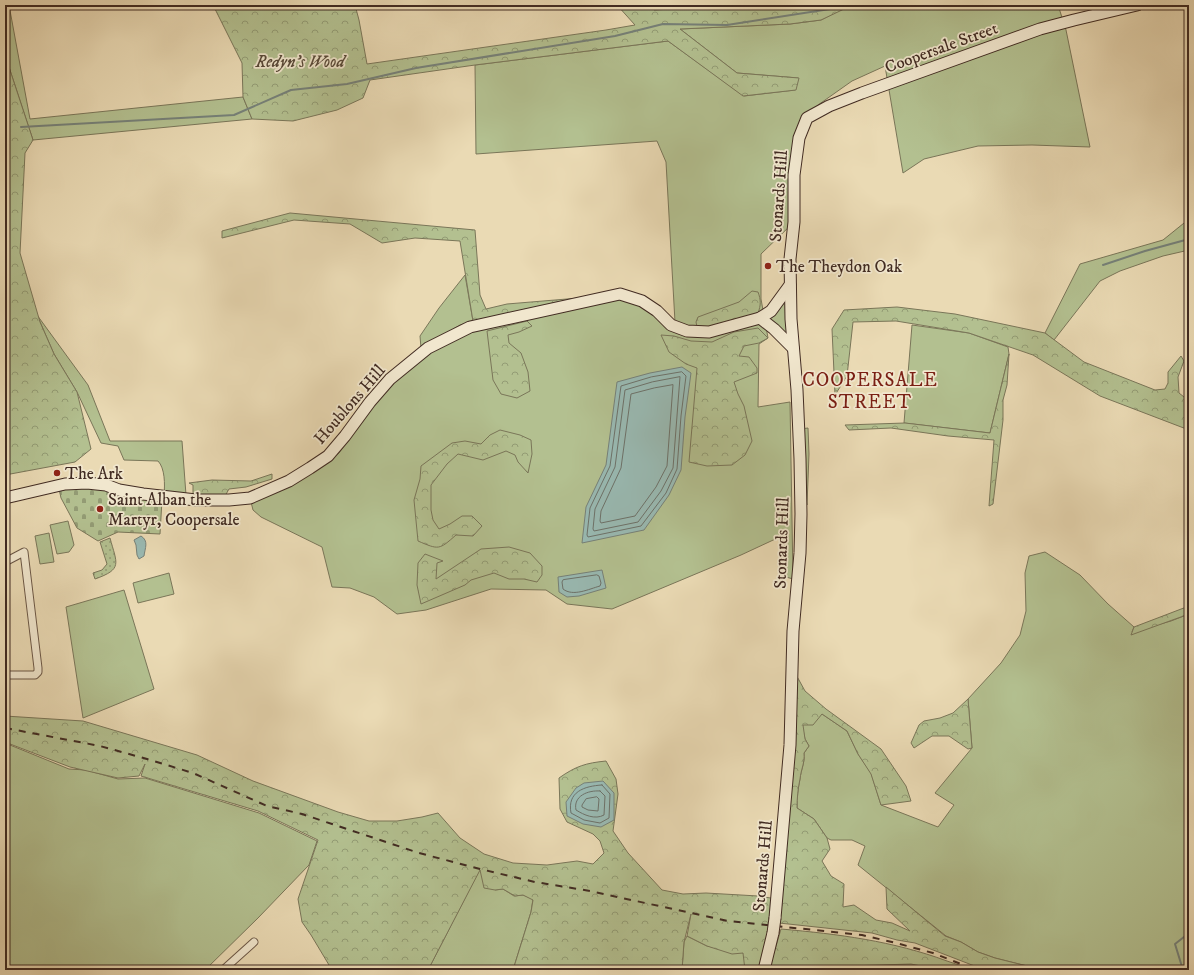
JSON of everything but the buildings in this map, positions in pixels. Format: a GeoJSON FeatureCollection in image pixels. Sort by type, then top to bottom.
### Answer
{"type":"FeatureCollection","features":[{"type":"Feature","properties":{"kind":"street","name":"Coopersale Street"},"geometry":{"type":"LineString","coordinates":[[807,118],[829,106],[862,93],[1040,29],[1137,5]]}},
{"type":"Feature","properties":{"kind":"street","name":"Stonards Hill"},"geometry":{"type":"LineString","coordinates":[[764,970],[773,933],[790,745],[793,631],[800,553],[800,467],[797,390],[793,348],[790,259],[794,222],[794,175],[799,138],[807,118]]}},
{"type":"Feature","properties":{"kind":"street","name":"Houblons Hill"},"geometry":{"type":"LineString","coordinates":[[5,498],[66,484],[93,483],[106,485],[119,490],[143,494],[196,500],[229,500],[250,498],[289,480],[328,456],[346,436],[370,402],[390,379],[428,348],[470,327],[620,294],[642,301],[657,311],[671,325],[687,331],[709,332],[760,318],[771,311],[790,285]]}},
{"type":"Feature","properties":{"kind":"street"},"geometry":{"type":"LineString","coordinates":[[760,318],[774,329],[793,348]]}},
{"type":"Feature","properties":{"kind":"street"},"geometry":{"type":"LineString","coordinates":[[5,562],[24,552],[34,624],[38,672],[35,675],[5,675]]}},
{"type":"Feature","properties":{"kind":"street"},"geometry":{"type":"LineString","coordinates":[[223,970],[254,942]]}},
{"type":"Feature","properties":{"kind":"green space"},"geometry":{"type":"Polygon","coordinates":[[[5,5],[9,5],[30,119],[243,97],[252,119],[33,140],[5,55],[5,5]]]}},
{"type":"Feature","properties":{"kind":"green space","name":"Redyn's Wood"},"geometry":{"type":"Polygon","coordinates":[[[213,5],[355,5],[367,64],[635,25],[617,5],[649,5],[654,10],[739,5],[850,5],[821,20],[790,24],[680,29],[737,73],[799,78],[796,90],[743,96],[668,41],[475,65],[370,80],[363,98],[337,110],[293,121],[252,119],[243,97],[242,63],[213,5]]]}},
{"type":"Feature","properties":{"kind":"green space"},"geometry":{"type":"Polygon","coordinates":[[[649,5],[739,5],[653,10],[649,5]]]}},
{"type":"Feature","properties":{"kind":"green space"},"geometry":{"type":"Polygon","coordinates":[[[850,5],[1058,5],[1066,30],[1090,147],[1032,145],[978,146],[924,159],[903,173],[885,66],[852,81],[818,105],[800,122],[792,224],[761,254],[761,299],[768,338],[759,344],[758,407],[790,402],[793,579],[786,577],[784,535],[741,555],[612,609],[567,604],[546,590],[491,589],[426,610],[397,614],[374,597],[350,588],[332,587],[322,547],[261,517],[253,510],[251,502],[286,486],[339,453],[366,414],[388,387],[424,351],[458,333],[619,297],[631,300],[675,322],[666,162],[657,141],[476,154],[475,65],[668,41],[744,96],[795,90],[798,78],[737,73],[680,29],[790,24],[821,20],[850,5]]]}},
{"type":"Feature","properties":{"kind":"green space"},"geometry":{"type":"Polygon","coordinates":[[[5,55],[33,140],[25,153],[20,253],[40,322],[54,354],[77,392],[91,449],[75,462],[5,475],[5,55]]]}},
{"type":"Feature","properties":{"kind":"green space"},"geometry":{"type":"Polygon","coordinates":[[[290,213],[475,230],[480,295],[486,309],[507,304],[579,298],[473,321],[460,241],[415,238],[382,243],[350,224],[294,220],[222,238],[222,231],[290,213]]]}},
{"type":"Feature","properties":{"kind":"green space"},"geometry":{"type":"Polygon","coordinates":[[[1189,219],[1189,250],[1163,256],[1120,271],[1100,281],[1054,340],[1045,333],[1080,264],[1163,240],[1189,219]]]}},
{"type":"Feature","properties":{"kind":"green space"},"geometry":{"type":"Polygon","coordinates":[[[465,275],[473,321],[460,325],[421,348],[420,336],[439,308],[465,275]]]}},
{"type":"Feature","properties":{"kind":"green space"},"geometry":{"type":"Polygon","coordinates":[[[752,291],[758,292],[759,295],[760,307],[758,313],[701,330],[697,327],[696,322],[698,317],[739,302],[752,291]]]}},
{"type":"Feature","properties":{"kind":"green space"},"geometry":{"type":"Polygon","coordinates":[[[788,294],[790,342],[769,319],[788,294]]]}},
{"type":"Feature","properties":{"kind":"green space"},"geometry":{"type":"Polygon","coordinates":[[[897,307],[955,314],[1045,333],[1084,362],[1155,390],[1165,389],[1168,383],[1168,372],[1181,356],[1184,361],[1178,377],[1179,393],[1189,401],[1189,430],[1100,396],[1033,355],[969,333],[896,321],[853,322],[847,376],[835,395],[832,329],[844,310],[897,307]]]}},
{"type":"Feature","properties":{"kind":"green space"},"geometry":{"type":"Polygon","coordinates":[[[37,315],[88,385],[110,441],[182,441],[186,495],[164,494],[163,472],[158,461],[124,460],[118,446],[101,443],[77,392],[54,354],[37,315]]]}},
{"type":"Feature","properties":{"kind":"green space"},"geometry":{"type":"Polygon","coordinates":[[[527,321],[532,326],[508,335],[509,343],[521,353],[528,372],[530,391],[517,398],[501,394],[493,380],[487,331],[527,321]]]}},
{"type":"Feature","properties":{"kind":"green space"},"geometry":{"type":"Polygon","coordinates":[[[912,325],[969,333],[1008,347],[1009,354],[990,433],[904,423],[912,325]]]}},
{"type":"Feature","properties":{"kind":"green space"},"geometry":{"type":"Polygon","coordinates":[[[758,328],[768,338],[759,343],[744,346],[739,356],[749,357],[757,368],[757,373],[734,382],[744,406],[752,441],[745,455],[732,465],[707,466],[689,462],[697,368],[686,364],[669,352],[661,335],[674,336],[691,341],[712,342],[734,332],[758,328]]]}},
{"type":"Feature","properties":{"kind":"green space"},"geometry":{"type":"Polygon","coordinates":[[[1009,354],[1007,385],[1003,400],[1003,420],[993,504],[989,506],[994,440],[948,436],[891,428],[849,430],[845,425],[905,423],[990,433],[1009,354]]]}},
{"type":"Feature","properties":{"kind":"green space"},"geometry":{"type":"Polygon","coordinates":[[[808,428],[809,454],[807,505],[803,481],[800,429],[808,428]]]}},
{"type":"Feature","properties":{"kind":"green space"},"geometry":{"type":"Polygon","coordinates":[[[500,430],[520,435],[531,440],[532,454],[528,473],[518,462],[515,455],[506,451],[483,460],[458,454],[447,464],[431,485],[431,510],[433,520],[439,529],[462,516],[472,516],[482,526],[473,536],[456,535],[446,544],[438,547],[430,546],[418,541],[414,500],[420,479],[421,466],[452,443],[465,441],[481,444],[490,435],[500,430]]]}},
{"type":"Feature","properties":{"kind":"green space"},"geometry":{"type":"Polygon","coordinates":[[[272,474],[272,479],[246,487],[229,489],[225,496],[193,495],[193,485],[189,483],[212,480],[251,481],[272,474]]]}},
{"type":"Feature","properties":{"kind":"green space"},"geometry":{"type":"Polygon","coordinates":[[[87,485],[162,500],[160,534],[118,532],[98,541],[77,528],[61,498],[59,489],[87,485]]]}},
{"type":"Feature","properties":{"kind":"green space"},"geometry":{"type":"Polygon","coordinates":[[[68,521],[74,545],[69,552],[57,554],[50,525],[68,521]]]}},
{"type":"Feature","properties":{"kind":"green space"},"geometry":{"type":"Polygon","coordinates":[[[49,533],[54,562],[40,564],[35,536],[49,533]]]}},
{"type":"Feature","properties":{"kind":"green space"},"geometry":{"type":"Polygon","coordinates":[[[110,538],[115,554],[116,564],[110,572],[95,579],[93,573],[102,570],[107,564],[100,542],[110,538]]]}},
{"type":"Feature","properties":{"kind":"green space"},"geometry":{"type":"Polygon","coordinates":[[[509,547],[530,553],[542,566],[542,575],[537,582],[524,579],[509,579],[494,573],[471,580],[465,585],[421,604],[417,585],[418,563],[425,554],[443,561],[437,563],[436,579],[481,549],[509,547]]]}},
{"type":"Feature","properties":{"kind":"green space"},"geometry":{"type":"Polygon","coordinates":[[[1045,552],[1080,575],[1108,604],[1134,627],[1132,632],[1171,621],[1189,614],[1189,937],[1187,940],[1189,939],[1189,970],[1043,970],[995,958],[978,952],[961,942],[946,936],[858,865],[865,846],[852,840],[831,840],[827,838],[814,819],[797,808],[798,789],[804,753],[809,746],[805,739],[802,725],[822,714],[847,731],[858,754],[871,773],[881,805],[938,827],[954,805],[935,793],[972,748],[968,699],[1001,663],[1020,635],[1026,611],[1025,573],[1029,556],[1045,552]]]}},
{"type":"Feature","properties":{"kind":"green space"},"geometry":{"type":"Polygon","coordinates":[[[169,573],[174,594],[138,603],[133,583],[169,573]]]}},
{"type":"Feature","properties":{"kind":"green space"},"geometry":{"type":"Polygon","coordinates":[[[124,590],[154,689],[83,718],[66,607],[124,590]]]}},
{"type":"Feature","properties":{"kind":"green space"},"geometry":{"type":"Polygon","coordinates":[[[1189,606],[1189,614],[1131,635],[1134,627],[1189,606]]]}},
{"type":"Feature","properties":{"kind":"green space"},"geometry":{"type":"Polygon","coordinates":[[[794,671],[805,691],[826,709],[881,749],[906,786],[911,801],[881,805],[871,774],[858,754],[847,731],[822,714],[813,725],[803,725],[805,739],[809,746],[804,753],[798,789],[797,808],[814,819],[827,838],[830,849],[822,861],[831,876],[844,884],[843,907],[854,905],[876,920],[892,923],[910,931],[887,909],[886,887],[945,936],[961,942],[978,952],[995,958],[1043,970],[985,970],[915,943],[872,933],[779,923],[794,671]]]}},
{"type":"Feature","properties":{"kind":"green space"},"geometry":{"type":"Polygon","coordinates":[[[968,699],[972,748],[968,749],[949,736],[932,736],[914,748],[911,743],[919,725],[924,721],[940,718],[953,713],[968,699]]]}},
{"type":"Feature","properties":{"kind":"green space"},"geometry":{"type":"Polygon","coordinates":[[[5,716],[83,721],[197,755],[253,781],[338,812],[369,821],[397,821],[438,813],[460,838],[484,854],[513,863],[547,865],[577,861],[593,864],[604,853],[600,841],[593,834],[567,822],[560,809],[559,778],[581,766],[606,761],[616,779],[618,794],[613,831],[628,853],[662,890],[683,894],[706,893],[758,896],[777,899],[762,970],[745,970],[743,953],[732,954],[707,946],[687,936],[691,914],[684,942],[682,970],[513,970],[531,912],[533,900],[523,895],[515,896],[503,889],[495,890],[484,888],[480,870],[428,970],[332,970],[302,922],[298,899],[318,840],[258,811],[141,776],[145,764],[139,776],[118,778],[70,767],[10,744],[5,744],[5,716]]]}},
{"type":"Feature","properties":{"kind":"green space"},"geometry":{"type":"Polygon","coordinates":[[[5,745],[10,745],[69,769],[86,770],[118,779],[145,778],[259,813],[317,841],[309,865],[205,970],[5,970],[5,745]]]}},
{"type":"Feature","properties":{"kind":"green space"},"geometry":{"type":"Polygon","coordinates":[[[480,869],[495,890],[503,889],[514,896],[523,895],[533,899],[531,912],[513,970],[428,970],[480,869]]]}},
{"type":"Feature","properties":{"kind":"green space"},"geometry":{"type":"Polygon","coordinates":[[[781,929],[823,933],[886,943],[927,954],[972,970],[941,970],[911,964],[817,967],[819,970],[769,970],[781,929]]]}},
{"type":"Feature","properties":{"kind":"green space"},"geometry":{"type":"Polygon","coordinates":[[[687,936],[707,946],[744,953],[762,970],[682,970],[684,942],[687,936]]]}},
{"type":"Feature","properties":{"kind":"green space"},"geometry":{"type":"Polygon","coordinates":[[[911,964],[941,970],[819,970],[817,967],[911,964]]]}},
{"type":"Feature","properties":{"kind":"water"},"geometry":{"type":"Polygon","coordinates":[[[682,367],[691,373],[685,417],[681,470],[669,495],[644,530],[582,543],[586,507],[606,465],[617,382],[650,373],[682,367]]]}},
{"type":"Feature","properties":{"kind":"water"},"geometry":{"type":"Polygon","coordinates":[[[141,536],[145,540],[146,545],[144,556],[139,559],[134,540],[141,536]]]}},
{"type":"Feature","properties":{"kind":"water"},"geometry":{"type":"Polygon","coordinates":[[[602,570],[606,588],[579,596],[567,597],[559,592],[558,577],[602,570]]]}},
{"type":"Feature","properties":{"kind":"water"},"geometry":{"type":"Polygon","coordinates":[[[603,781],[614,793],[614,820],[601,827],[583,824],[567,816],[566,802],[576,788],[584,783],[603,781]]]}},
{"type":"Feature","properties":{"kind":"waterway"},"geometry":{"type":"LineString","coordinates":[[21,127],[234,115],[291,90],[347,84],[416,68],[615,36],[663,24],[727,25],[830,9],[836,5]]}},
{"type":"Feature","properties":{"kind":"waterway"},"geometry":{"type":"LineString","coordinates":[[1103,265],[1145,251],[1189,239]]}},
{"type":"Feature","properties":{"kind":"waterway"},"geometry":{"type":"LineString","coordinates":[[1183,970],[1175,944],[1189,933]]}},
{"type":"Feature","properties":{"kind":"railway"},"geometry":{"type":"LineString","coordinates":[[5,728],[100,746],[147,759],[193,773],[267,806],[302,814],[419,853],[480,869],[535,882],[590,891],[728,921],[862,935],[933,953],[976,970]]}},
{"type":"Feature","properties":{"kind":"place","name":"The Theydon Oak"},"geometry":{"type":"Point","coordinates":[768,266]}},
{"type":"Feature","properties":{"kind":"place","name":"The Ark"},"geometry":{"type":"Point","coordinates":[57,473]}},
{"type":"Feature","properties":{"kind":"place","name":"Saint Alban the Martyr, Coopersale"},"geometry":{"type":"Point","coordinates":[100,509]}},
{"type":"Feature","properties":{"kind":"district","name":"COOPERSALE STREET"},"geometry":{"type":"Point","coordinates":[870,390]}}]}
